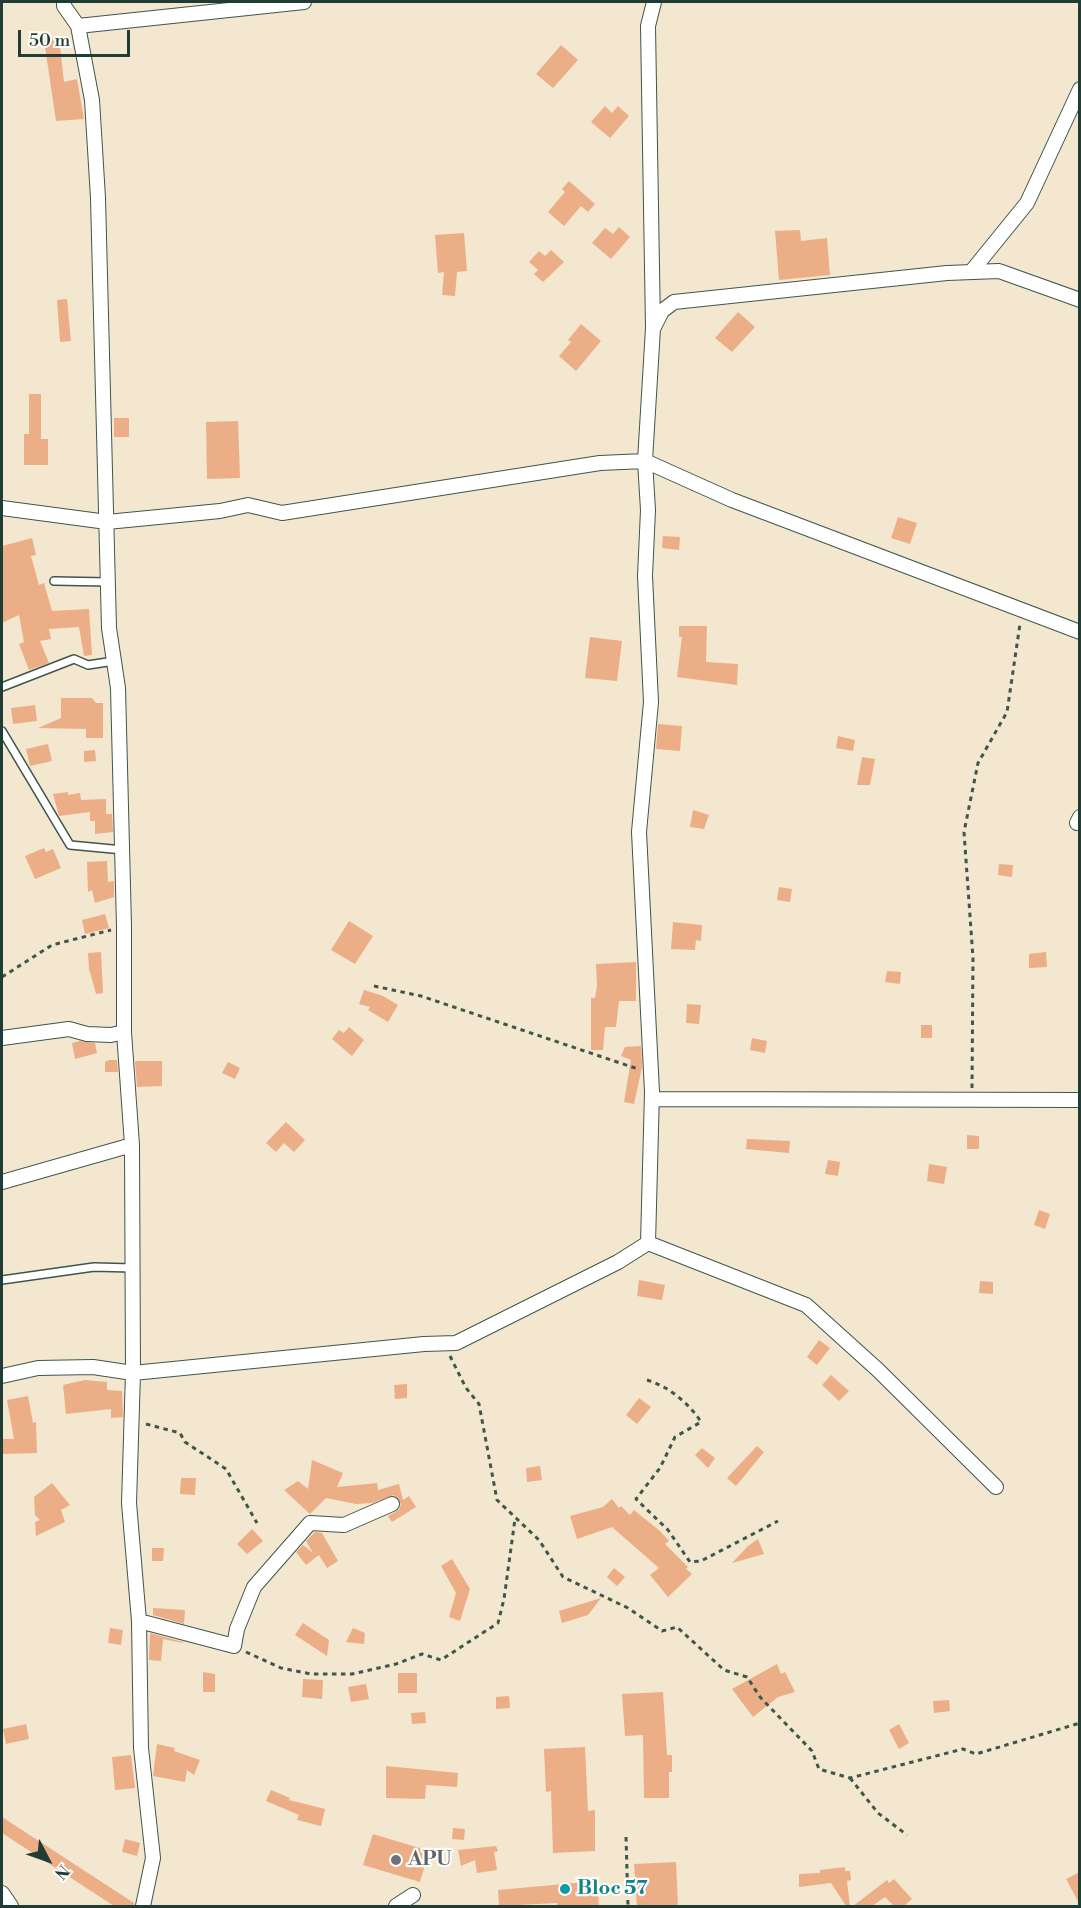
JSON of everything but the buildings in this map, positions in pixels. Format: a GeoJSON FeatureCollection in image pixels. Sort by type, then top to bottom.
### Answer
{"type":"FeatureCollection","features":[{"type":"Feature","properties":{"kind":"street"},"geometry":{"type":"LineString","coordinates":[[64,2],[64,6],[78,26],[92,100],[98,198],[109,628],[118,688],[123,850],[124,1032],[132,1145],[134,1373],[129,1503],[139,1621],[141,1748],[153,1858],[143,1906]]}},
{"type":"Feature","properties":{"kind":"street"},"geometry":{"type":"LineString","coordinates":[[78,26],[304,2]]}},
{"type":"Feature","properties":{"kind":"street"},"geometry":{"type":"LineString","coordinates":[[648,1243],[652,1099],[639,832],[651,702],[645,576],[648,510],[645,461],[653,328],[648,26],[654,2]]}},
{"type":"Feature","properties":{"kind":"street"},"geometry":{"type":"LineString","coordinates":[[972,272],[1027,203],[1080,89]]}},
{"type":"Feature","properties":{"kind":"street"},"geometry":{"type":"LineString","coordinates":[[653,328],[662,311],[674,302],[972,272],[999,271],[1080,300]]}},
{"type":"Feature","properties":{"kind":"street"},"geometry":{"type":"LineString","coordinates":[[2,508],[107,522],[220,512],[248,505],[282,513],[600,463],[645,461],[732,500],[1080,632]]}},
{"type":"Feature","properties":{"kind":"street"},"geometry":{"type":"LineString","coordinates":[[2,1038],[69,1029],[99,1035],[124,1032]]}},
{"type":"Feature","properties":{"kind":"street"},"geometry":{"type":"LineString","coordinates":[[652,1099],[1080,1100]]}},
{"type":"Feature","properties":{"kind":"street"},"geometry":{"type":"LineString","coordinates":[[2,1182],[132,1145]]}},
{"type":"Feature","properties":{"kind":"street"},"geometry":{"type":"LineString","coordinates":[[2,1376],[39,1368],[93,1366],[134,1373],[456,1343],[618,1262],[648,1243]]}},
{"type":"Feature","properties":{"kind":"street"},"geometry":{"type":"LineString","coordinates":[[648,1243],[806,1305],[878,1370],[996,1487]]}},
{"type":"Feature","properties":{"kind":"street"},"geometry":{"type":"LineString","coordinates":[[139,1621],[234,1646],[237,1629],[254,1587],[310,1523],[344,1525],[392,1504]]}},
{"type":"Feature","properties":{"kind":"street"},"geometry":{"type":"LineString","coordinates":[[2,1893],[11,1906]]}},
{"type":"Feature","properties":{"kind":"street"},"geometry":{"type":"LineString","coordinates":[[396,1906],[414,1895]]}},
{"type":"Feature","properties":{"kind":"lane"},"geometry":{"type":"LineString","coordinates":[[54,581],[108,582]]}},
{"type":"Feature","properties":{"kind":"lane"},"geometry":{"type":"LineString","coordinates":[[2,687],[74,659],[88,665],[114,662]]}},
{"type":"Feature","properties":{"kind":"lane"},"geometry":{"type":"LineString","coordinates":[[2,731],[70,845],[123,850]]}},
{"type":"Feature","properties":{"kind":"lane"},"geometry":{"type":"LineString","coordinates":[[2,1280],[94,1267],[133,1268]]}},
{"type":"Feature","properties":{"kind":"path"},"geometry":{"type":"LineString","coordinates":[[972,1101],[973,958],[964,832],[978,763],[1006,712],[1023,610]]}},
{"type":"Feature","properties":{"kind":"path"},"geometry":{"type":"LineString","coordinates":[[2,978],[52,945],[124,926]]}},
{"type":"Feature","properties":{"kind":"path"},"geometry":{"type":"LineString","coordinates":[[374,986],[421,996],[651,1073]]}},
{"type":"Feature","properties":{"kind":"path"},"geometry":{"type":"LineString","coordinates":[[443,1344],[466,1388],[479,1404],[497,1500],[514,1519],[539,1540],[563,1577],[628,1608],[662,1631],[677,1627],[724,1670],[747,1677],[760,1697],[812,1751],[819,1769],[849,1778],[963,1749],[976,1754],[1080,1722]]}},
{"type":"Feature","properties":{"kind":"path"},"geometry":{"type":"LineString","coordinates":[[647,1380],[658,1383],[681,1400],[701,1422],[675,1437],[660,1468],[636,1499],[668,1530],[690,1562],[701,1561],[778,1521]]}},
{"type":"Feature","properties":{"kind":"path"},"geometry":{"type":"LineString","coordinates":[[132,1420],[180,1433],[185,1443],[226,1469],[257,1523]]}},
{"type":"Feature","properties":{"kind":"path"},"geometry":{"type":"LineString","coordinates":[[234,1646],[281,1668],[311,1674],[352,1674],[396,1664],[422,1654],[441,1660],[498,1623],[504,1599],[514,1519]]}},
{"type":"Feature","properties":{"kind":"path"},"geometry":{"type":"LineString","coordinates":[[849,1778],[878,1813],[907,1835]]}},
{"type":"Feature","properties":{"kind":"path"},"geometry":{"type":"LineString","coordinates":[[626,1837],[628,1906]]}},
{"type":"Feature","properties":{"kind":"place","name":"APU"},"geometry":{"type":"Point","coordinates":[396,1860]}},
{"type":"Feature","properties":{"kind":"place","name":"Bloc 57"},"geometry":{"type":"Point","coordinates":[565,1889]}}]}
